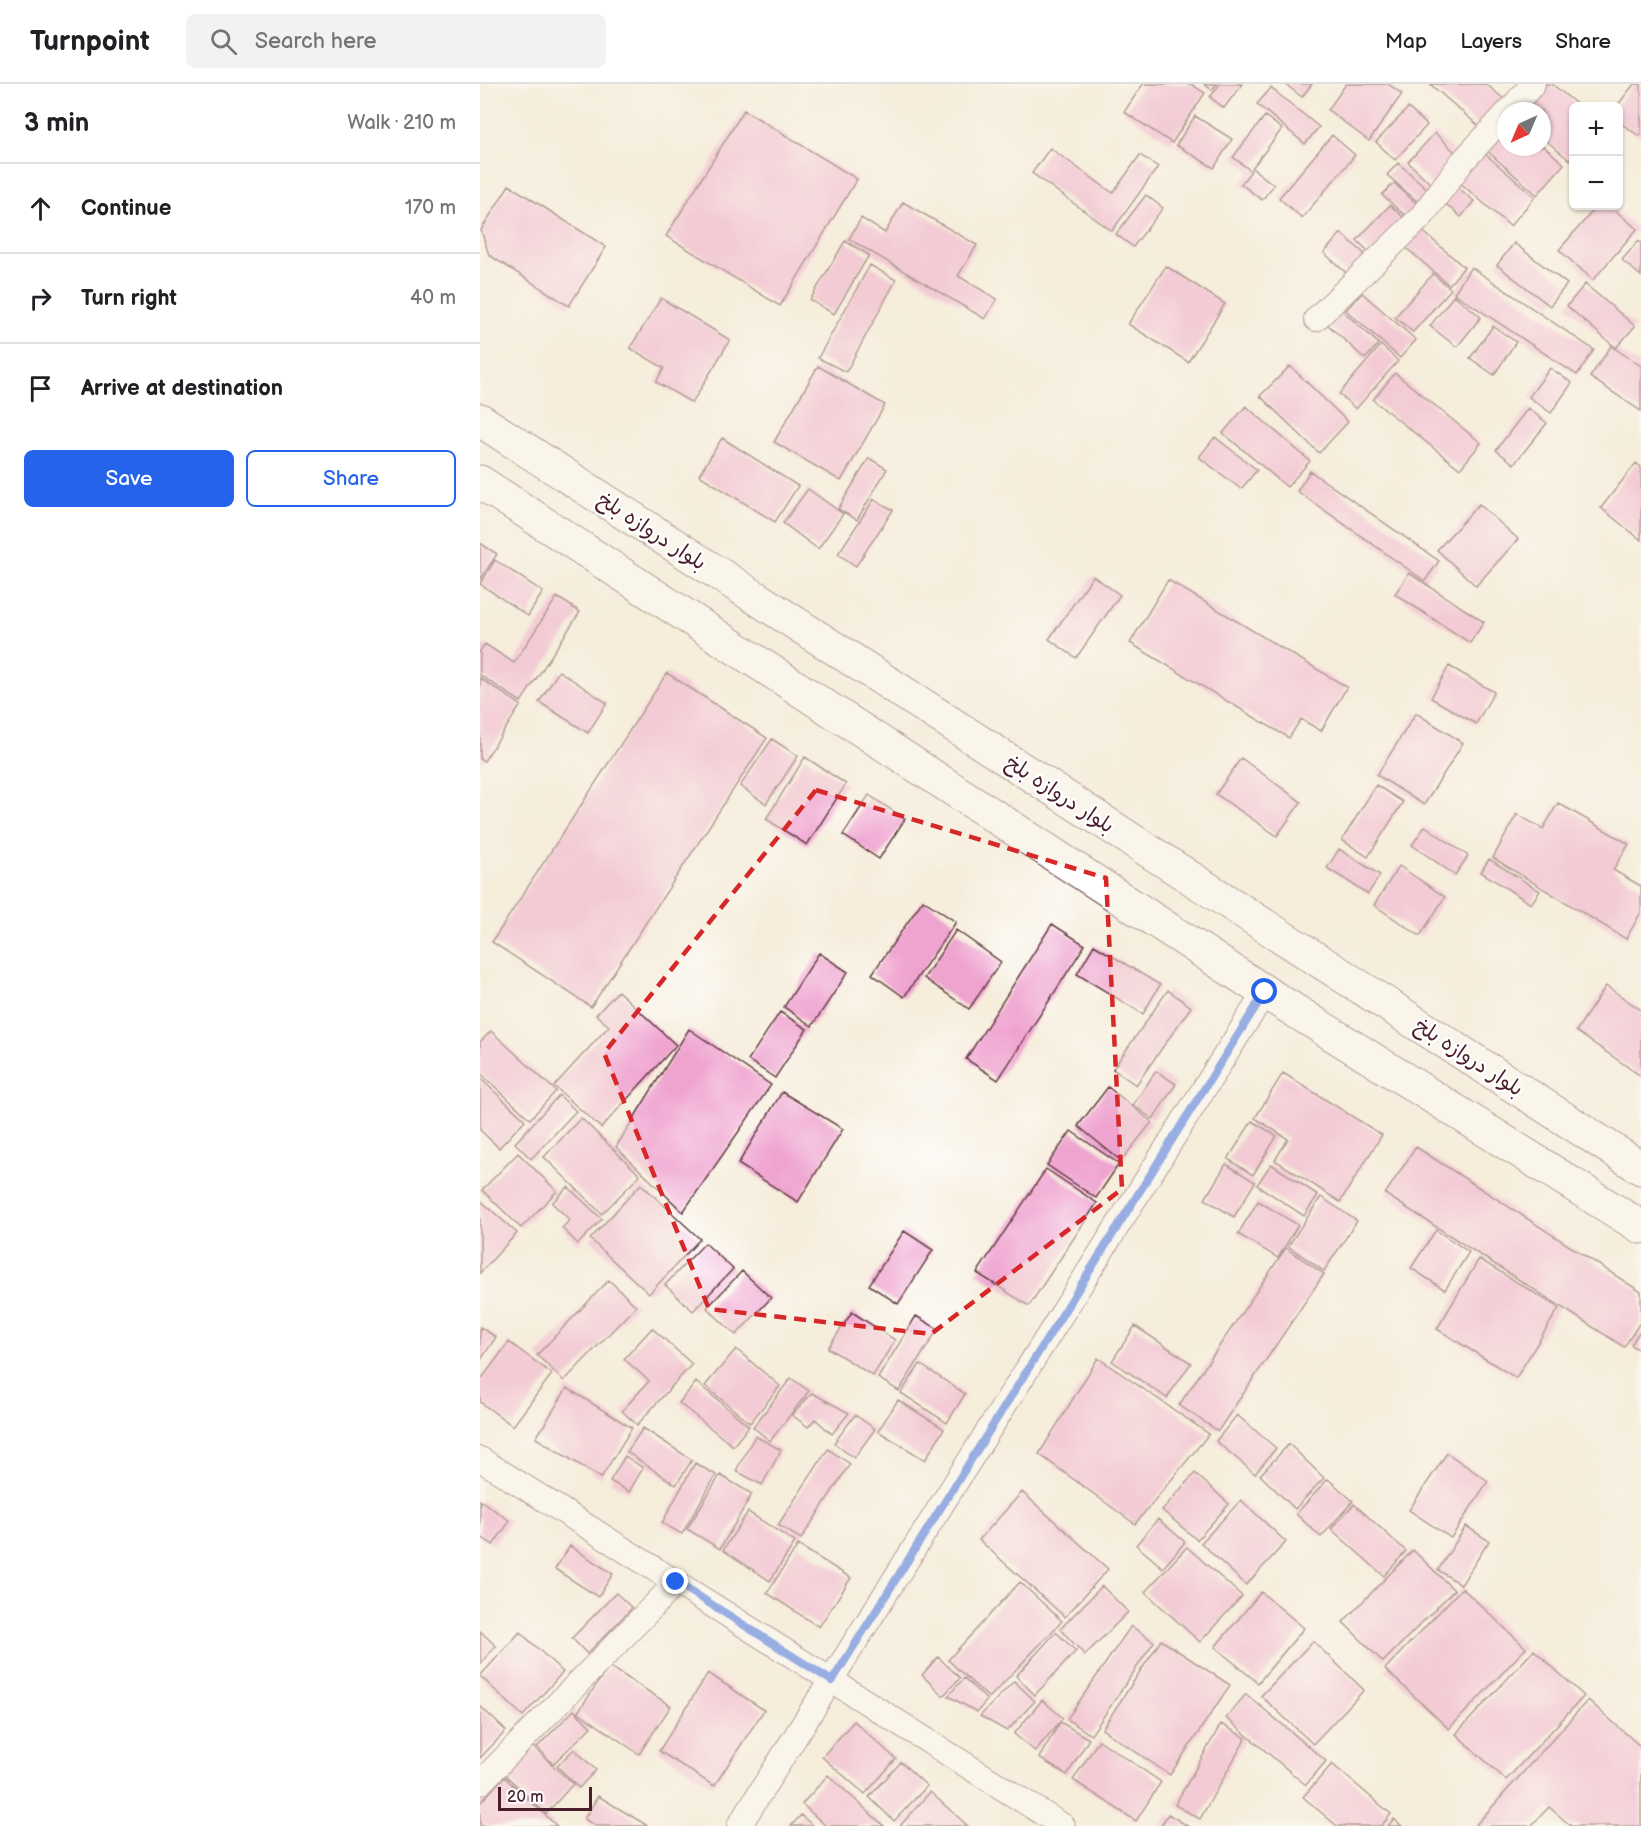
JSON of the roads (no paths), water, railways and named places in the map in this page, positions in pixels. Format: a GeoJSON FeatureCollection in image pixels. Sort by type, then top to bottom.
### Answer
{"type":"FeatureCollection","features":[{"type":"Feature","properties":{"kind":"main road","name":"بلوار دروازه بلخ"},"geometry":{"type":"LineString","coordinates":[[480,420],[1641,1168]]}},
{"type":"Feature","properties":{"kind":"main road"},"geometry":{"type":"LineString","coordinates":[[480,482],[1265,992],[1641,1227]]}},
{"type":"Feature","properties":{"kind":"street"},"geometry":{"type":"LineString","coordinates":[[1516,102],[1533,84]]}},
{"type":"Feature","properties":{"kind":"street"},"geometry":{"type":"LineString","coordinates":[[1316,319],[1421,217],[1462,162],[1497,123]]}},
{"type":"Feature","properties":{"kind":"street"},"geometry":{"type":"LineString","coordinates":[[739,1826],[1265,992]]}},
{"type":"Feature","properties":{"kind":"street"},"geometry":{"type":"LineString","coordinates":[[480,1459],[1063,1826]]}},
{"type":"Feature","properties":{"kind":"street"},"geometry":{"type":"LineString","coordinates":[[480,1783],[676,1582]]}}]}
